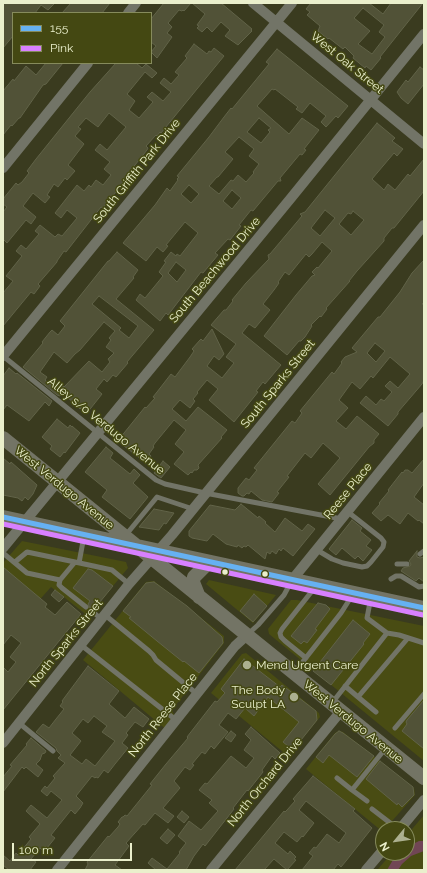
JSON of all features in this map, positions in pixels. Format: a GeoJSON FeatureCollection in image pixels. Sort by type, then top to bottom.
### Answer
{"type":"FeatureCollection","features":[{"type":"Feature","properties":{"kind":"main road","name":"West Verdugo Avenue"},"geometry":{"type":"LineString","coordinates":[[3,438],[130,541],[155,555],[199,598],[424,778]]}},
{"type":"Feature","properties":{"kind":"main road"},"geometry":{"type":"LineString","coordinates":[[3,517],[84,535],[130,541]]}},
{"type":"Feature","properties":{"kind":"main road"},"geometry":{"type":"LineString","coordinates":[[155,555],[209,562],[353,593],[421,605]]}},
{"type":"Feature","properties":{"kind":"main road"},"geometry":{"type":"LineString","coordinates":[[199,598],[193,582],[194,577],[209,562]]}},
{"type":"Feature","properties":{"kind":"street"},"geometry":{"type":"LineString","coordinates":[[129,12],[136,3]]}},
{"type":"Feature","properties":{"kind":"street","name":"West Oak Street"},"geometry":{"type":"LineString","coordinates":[[253,3],[424,144]]}},
{"type":"Feature","properties":{"kind":"street","name":"South Griffith Park Drive"},"geometry":{"type":"LineString","coordinates":[[3,356],[292,3]]}},
{"type":"Feature","properties":{"kind":"street","name":"South Beachwood Drive"},"geometry":{"type":"LineString","coordinates":[[3,548],[424,34]]}},
{"type":"Feature","properties":{"kind":"street"},"geometry":{"type":"LineString","coordinates":[[3,168],[87,64]]}},
{"type":"Feature","properties":{"kind":"street","name":"South Sparks Street"},"geometry":{"type":"LineString","coordinates":[[155,555],[424,225]]}},
{"type":"Feature","properties":{"kind":"street","name":"Reese Place"},"geometry":{"type":"LineString","coordinates":[[292,580],[424,417]]}},
{"type":"Feature","properties":{"kind":"street","name":"North Sparks Street"},"geometry":{"type":"LineString","coordinates":[[3,743],[129,584],[155,555]]}},
{"type":"Feature","properties":{"kind":"street","name":"North Reese Place"},"geometry":{"type":"LineString","coordinates":[[57,870],[235,646],[246,636]]}},
{"type":"Feature","properties":{"kind":"street","name":"North Orchard Drive"},"geometry":{"type":"LineString","coordinates":[[211,870],[336,707]]}},
{"type":"Feature","properties":{"kind":"street"},"geometry":{"type":"LineString","coordinates":[[406,821],[424,800]]}},
{"type":"Feature","properties":{"kind":"street"},"geometry":{"type":"LineString","coordinates":[[366,870],[375,859]]}},
{"type":"Feature","properties":{"kind":"lane","name":"Alley s/o Verdugo Avenue"},"geometry":{"type":"LineString","coordinates":[[3,356],[156,480],[165,484],[205,493],[345,515]]}},
{"type":"Feature","properties":{"kind":"lane"},"geometry":{"type":"LineString","coordinates":[[130,541],[157,497],[193,508]]}},
{"type":"Feature","properties":{"kind":"lane"},"geometry":{"type":"LineString","coordinates":[[317,550],[332,559],[343,563],[362,567],[367,566],[371,562],[382,547],[384,542],[382,538],[345,515]]}},
{"type":"Feature","properties":{"kind":"lane"},"geometry":{"type":"LineString","coordinates":[[84,535],[77,562],[60,580],[59,585],[86,607]]}},
{"type":"Feature","properties":{"kind":"lane"},"geometry":{"type":"LineString","coordinates":[[15,562],[27,552],[112,570],[129,584]]}},
{"type":"Feature","properties":{"kind":"lane"},"geometry":{"type":"LineString","coordinates":[[3,553],[27,573],[60,580]]}},
{"type":"Feature","properties":{"kind":"lane"},"geometry":{"type":"LineString","coordinates":[[397,564],[407,564]]}},
{"type":"Feature","properties":{"kind":"lane"},"geometry":{"type":"LineString","coordinates":[[391,579],[396,576],[401,576],[418,586],[424,586]]}},
{"type":"Feature","properties":{"kind":"lane","name":"North Reese Place"},"geometry":{"type":"LineString","coordinates":[[246,636],[258,625],[284,595],[292,580]]}},
{"type":"Feature","properties":{"kind":"lane"},"geometry":{"type":"LineString","coordinates":[[306,658],[281,637],[280,633],[317,585]]}},
{"type":"Feature","properties":{"kind":"lane"},"geometry":{"type":"LineString","coordinates":[[294,674],[340,613],[353,593]]}},
{"type":"Feature","properties":{"kind":"lane"},"geometry":{"type":"LineString","coordinates":[[371,596],[367,618],[387,633],[424,643]]}},
{"type":"Feature","properties":{"kind":"lane"},"geometry":{"type":"LineString","coordinates":[[92,612],[103,617],[149,651],[156,660],[197,694]]}},
{"type":"Feature","properties":{"kind":"lane"},"geometry":{"type":"LineString","coordinates":[[336,707],[345,686],[387,633]]}},
{"type":"Feature","properties":{"kind":"lane"},"geometry":{"type":"LineString","coordinates":[[358,697],[408,638]]}},
{"type":"Feature","properties":{"kind":"lane"},"geometry":{"type":"LineString","coordinates":[[81,644],[176,720]]}},
{"type":"Feature","properties":{"kind":"lane"},"geometry":{"type":"LineString","coordinates":[[345,686],[376,712]]}},
{"type":"Feature","properties":{"kind":"lane"},"geometry":{"type":"LineString","coordinates":[[395,728],[424,694]]}},
{"type":"Feature","properties":{"kind":"lane"},"geometry":{"type":"LineString","coordinates":[[19,723],[54,751]]}},
{"type":"Feature","properties":{"kind":"lane"},"geometry":{"type":"LineString","coordinates":[[352,790],[386,748]]}},
{"type":"Feature","properties":{"kind":"lane"},"geometry":{"type":"LineString","coordinates":[[337,778],[367,801]]}},
{"type":"Feature","properties":{"kind":"lane"},"geometry":{"type":"LineString","coordinates":[[372,808],[389,821]]}},
{"type":"Feature","properties":{"kind":"shaded area"},"geometry":{"type":"Polygon","coordinates":[[[22,541],[126,562],[128,568],[88,616],[51,587],[4,640],[3,563],[22,541]]]}},
{"type":"Feature","properties":{"kind":"shaded area"},"geometry":{"type":"Polygon","coordinates":[[[209,580],[276,595],[253,623],[206,584],[209,580]]]}},
{"type":"Feature","properties":{"kind":"shaded area"},"geometry":{"type":"Polygon","coordinates":[[[154,581],[224,636],[224,643],[172,710],[176,720],[168,731],[83,660],[146,582],[154,581]]]}},
{"type":"Feature","properties":{"kind":"shaded area"},"geometry":{"type":"Polygon","coordinates":[[[291,600],[424,626],[424,761],[269,634],[268,629],[291,600]]]}},
{"type":"Feature","properties":{"kind":"shaded area"},"geometry":{"type":"Polygon","coordinates":[[[246,653],[319,713],[320,717],[288,756],[211,693],[242,654],[246,653]]]}},
{"type":"Feature","properties":{"kind":"shaded area"},"geometry":{"type":"Polygon","coordinates":[[[339,731],[343,732],[414,788],[415,795],[392,821],[375,821],[375,825],[306,769],[335,733],[339,731]]]}},
{"type":"Feature","properties":{"kind":"shaded area"},"geometry":{"type":"Polygon","coordinates":[[[424,815],[424,870],[377,870],[385,861],[415,861],[415,826],[424,815]]]}},
{"type":"Feature","properties":{"kind":"shaded area"},"geometry":{"type":"Polygon","coordinates":[[[424,841],[424,851],[415,854],[415,843],[424,841]]]}},
{"type":"Feature","properties":{"kind":"shaded area"},"geometry":{"type":"Polygon","coordinates":[[[392,861],[405,861],[398,870],[387,870],[392,861]]]}},
{"type":"Feature","properties":{"kind":"building"},"geometry":{"type":"Polygon","coordinates":[[[3,3],[55,3],[48,10],[41,5],[36,12],[12,12],[12,37],[3,48],[3,3]]]}},
{"type":"Feature","properties":{"kind":"building"},"geometry":{"type":"Polygon","coordinates":[[[71,3],[110,3],[103,12],[63,12],[71,3]]]}},
{"type":"Feature","properties":{"kind":"building"},"geometry":{"type":"Polygon","coordinates":[[[164,3],[191,3],[184,11],[179,10],[168,23],[172,27],[167,33],[172,37],[157,58],[152,53],[156,46],[152,43],[152,18],[164,3]]]}},
{"type":"Feature","properties":{"kind":"building"},"geometry":{"type":"Polygon","coordinates":[[[192,3],[221,3],[252,29],[252,31],[238,45],[225,36],[230,30],[221,22],[212,32],[207,27],[202,32],[197,28],[199,26],[197,25],[205,14],[192,3]]]}},
{"type":"Feature","properties":{"kind":"building"},"geometry":{"type":"Polygon","coordinates":[[[311,3],[369,3],[383,14],[391,3],[423,3],[371,70],[366,66],[365,68],[353,58],[354,56],[345,47],[343,49],[318,31],[320,26],[307,15],[310,12],[306,9],[311,3]],[[363,8],[354,18],[370,31],[358,44],[372,54],[385,37],[379,32],[384,25],[363,8]]]}},
{"type":"Feature","properties":{"kind":"building"},"geometry":{"type":"Polygon","coordinates":[[[194,44],[207,54],[214,48],[224,56],[161,133],[160,132],[157,136],[156,135],[146,146],[148,148],[147,150],[131,170],[132,171],[103,208],[101,207],[66,252],[64,251],[57,262],[38,284],[40,286],[34,294],[31,292],[3,326],[3,293],[13,281],[6,276],[22,256],[16,251],[21,245],[26,249],[39,234],[35,231],[40,225],[55,237],[58,234],[62,236],[77,218],[67,210],[61,218],[55,213],[77,185],[84,191],[89,185],[91,187],[96,180],[103,185],[111,175],[104,169],[110,162],[95,150],[100,144],[107,150],[126,127],[109,113],[98,127],[86,118],[78,127],[81,129],[75,136],[84,144],[68,165],[75,171],[67,180],[65,178],[58,187],[54,184],[47,195],[50,197],[45,203],[33,193],[23,206],[36,217],[31,224],[26,220],[7,243],[3,239],[3,212],[7,207],[3,204],[3,199],[16,183],[18,185],[22,182],[29,173],[27,171],[36,159],[90,92],[115,64],[137,64],[142,68],[146,64],[157,73],[152,78],[145,72],[127,94],[135,101],[129,110],[139,118],[153,102],[147,97],[152,92],[163,101],[171,92],[160,83],[164,78],[171,84],[179,75],[175,72],[187,58],[185,56],[194,44]]]}},
{"type":"Feature","properties":{"kind":"building"},"geometry":{"type":"Polygon","coordinates":[[[277,49],[348,106],[338,118],[336,116],[326,127],[321,122],[326,116],[310,103],[302,113],[296,109],[298,107],[275,89],[272,89],[257,106],[289,134],[302,118],[319,130],[304,149],[306,150],[302,155],[300,154],[280,178],[281,181],[278,181],[253,211],[251,210],[239,225],[241,226],[230,240],[228,239],[215,253],[218,255],[203,273],[201,272],[168,315],[166,313],[160,321],[136,300],[140,294],[145,298],[163,276],[159,272],[166,262],[164,261],[171,252],[176,256],[177,254],[180,256],[198,233],[185,222],[166,245],[168,246],[163,252],[157,247],[146,261],[123,243],[155,205],[167,188],[170,191],[178,180],[177,179],[179,177],[177,176],[231,108],[232,109],[269,64],[266,62],[277,49]],[[259,118],[247,132],[261,143],[270,132],[268,130],[271,128],[259,118]],[[239,137],[225,152],[233,159],[209,186],[219,194],[231,180],[233,181],[238,175],[246,182],[254,173],[253,172],[259,164],[249,156],[254,149],[239,137]],[[189,185],[181,194],[191,203],[199,194],[189,185]],[[232,190],[223,201],[232,209],[241,198],[232,190]],[[176,262],[168,273],[177,282],[186,270],[176,262]]]}},
{"type":"Feature","properties":{"kind":"building"},"geometry":{"type":"Polygon","coordinates":[[[45,64],[62,64],[46,84],[43,85],[20,118],[12,126],[11,125],[3,135],[3,91],[13,79],[14,81],[26,66],[36,75],[45,64]]]}},
{"type":"Feature","properties":{"kind":"building"},"geometry":{"type":"Polygon","coordinates":[[[420,67],[424,70],[424,84],[408,104],[397,92],[406,80],[408,82],[420,67]]]}},
{"type":"Feature","properties":{"kind":"building"},"geometry":{"type":"Polygon","coordinates":[[[377,123],[395,138],[392,141],[403,149],[397,156],[394,153],[372,179],[384,190],[388,184],[395,190],[408,174],[410,176],[424,159],[424,191],[384,238],[384,241],[326,308],[327,309],[321,317],[320,316],[311,325],[312,326],[305,337],[299,341],[287,355],[264,336],[296,295],[312,276],[315,275],[312,272],[317,267],[318,268],[332,251],[322,242],[309,257],[306,254],[289,275],[285,272],[278,282],[279,283],[263,304],[270,310],[255,328],[249,324],[242,333],[281,365],[265,384],[263,382],[256,391],[258,392],[234,422],[209,400],[218,389],[207,380],[197,392],[198,393],[193,399],[195,401],[190,408],[180,400],[172,409],[186,421],[198,407],[227,430],[221,437],[222,438],[198,465],[199,468],[188,475],[174,464],[184,452],[175,444],[186,430],[174,420],[153,446],[154,447],[149,454],[151,456],[146,463],[119,442],[121,439],[120,438],[145,407],[146,408],[155,398],[153,397],[171,374],[175,377],[194,351],[192,349],[201,339],[203,341],[212,329],[224,354],[219,360],[214,356],[207,366],[222,378],[234,363],[226,357],[236,344],[211,325],[224,310],[226,310],[246,283],[269,259],[268,255],[302,216],[300,214],[305,212],[377,123]],[[325,210],[311,228],[320,236],[335,218],[325,210]],[[353,211],[351,214],[348,213],[339,224],[351,235],[364,220],[353,211]]]}},
{"type":"Feature","properties":{"kind":"building"},"geometry":{"type":"Polygon","coordinates":[[[117,252],[138,270],[133,277],[134,278],[116,299],[154,330],[116,377],[113,375],[107,382],[104,379],[96,389],[102,394],[87,413],[81,408],[80,409],[63,393],[60,396],[57,395],[23,367],[52,330],[58,335],[65,326],[60,321],[117,252]],[[99,296],[92,304],[121,328],[119,330],[129,338],[138,326],[99,296]],[[104,322],[67,363],[54,352],[40,372],[47,377],[45,380],[57,390],[61,385],[64,387],[89,361],[102,372],[110,362],[108,359],[114,353],[106,347],[111,340],[109,338],[115,331],[104,322]]]}},
{"type":"Feature","properties":{"kind":"building"},"geometry":{"type":"Polygon","coordinates":[[[424,260],[424,302],[422,304],[424,305],[424,380],[422,384],[388,426],[360,403],[366,396],[376,405],[381,399],[384,401],[392,392],[385,386],[390,381],[398,388],[410,374],[390,357],[373,378],[371,376],[360,389],[352,382],[339,400],[348,408],[336,421],[346,429],[357,416],[379,434],[374,440],[374,443],[369,447],[330,495],[318,484],[340,458],[323,443],[311,458],[305,453],[287,476],[289,477],[277,492],[279,493],[272,502],[262,500],[251,491],[249,494],[247,493],[244,496],[238,493],[238,488],[246,478],[249,480],[257,470],[254,468],[292,421],[295,423],[302,413],[300,411],[332,372],[334,374],[345,357],[357,352],[352,348],[400,292],[412,273],[424,260]],[[375,343],[367,353],[376,362],[385,351],[375,343]]]}},
{"type":"Feature","properties":{"kind":"building"},"geometry":{"type":"Polygon","coordinates":[[[9,368],[52,401],[49,406],[45,402],[29,421],[7,405],[3,410],[3,376],[9,368]]]}},
{"type":"Feature","properties":{"kind":"building"},"geometry":{"type":"Polygon","coordinates":[[[57,419],[68,428],[70,425],[80,433],[65,453],[64,452],[60,457],[50,449],[52,446],[42,437],[57,419]]]}},
{"type":"Feature","properties":{"kind":"building"},"geometry":{"type":"Polygon","coordinates":[[[106,447],[113,453],[110,458],[130,474],[134,469],[140,475],[133,483],[148,497],[130,519],[102,497],[107,490],[85,472],[106,447]]]}},
{"type":"Feature","properties":{"kind":"building"},"geometry":{"type":"Polygon","coordinates":[[[3,458],[10,464],[11,462],[37,485],[33,494],[28,500],[25,497],[22,501],[18,498],[3,495],[3,458]]]}},
{"type":"Feature","properties":{"kind":"building"},"geometry":{"type":"Polygon","coordinates":[[[424,459],[424,483],[414,497],[424,505],[424,524],[408,513],[400,524],[388,515],[381,521],[372,513],[402,472],[403,473],[405,470],[408,470],[412,473],[424,459]]]}},
{"type":"Feature","properties":{"kind":"building"},"geometry":{"type":"Polygon","coordinates":[[[163,461],[170,467],[161,478],[154,473],[163,461]]]}},
{"type":"Feature","properties":{"kind":"building"},"geometry":{"type":"Polygon","coordinates":[[[241,504],[258,518],[259,516],[275,532],[285,518],[302,531],[308,524],[315,529],[293,556],[283,548],[281,551],[279,549],[276,554],[272,551],[270,554],[267,552],[265,559],[248,545],[242,548],[238,545],[237,547],[226,544],[213,534],[207,541],[189,536],[189,531],[210,505],[235,510],[241,504]]]}},
{"type":"Feature","properties":{"kind":"building"},"geometry":{"type":"Polygon","coordinates":[[[154,509],[174,513],[166,524],[164,523],[159,530],[139,527],[154,509]]]}},
{"type":"Feature","properties":{"kind":"building"},"geometry":{"type":"Polygon","coordinates":[[[352,520],[362,528],[360,531],[371,540],[366,546],[372,550],[363,561],[358,556],[355,559],[342,548],[336,555],[329,549],[352,520]]]}},
{"type":"Feature","properties":{"kind":"building"},"geometry":{"type":"Polygon","coordinates":[[[417,551],[417,557],[424,557],[424,582],[419,578],[416,581],[401,571],[403,568],[410,566],[411,564],[409,561],[417,551]]]}},
{"type":"Feature","properties":{"kind":"building"},"geometry":{"type":"Polygon","coordinates":[[[3,567],[47,604],[45,607],[55,615],[67,602],[81,614],[3,710],[3,667],[8,672],[16,662],[10,657],[21,643],[11,635],[3,645],[3,567]]]}},
{"type":"Feature","properties":{"kind":"building"},"geometry":{"type":"Polygon","coordinates":[[[88,569],[92,570],[113,586],[95,608],[90,608],[88,604],[90,601],[73,588],[88,569]]]}},
{"type":"Feature","properties":{"kind":"building"},"geometry":{"type":"Polygon","coordinates":[[[154,582],[187,606],[222,637],[223,643],[199,673],[157,641],[129,618],[131,617],[123,611],[146,583],[154,582]]]}},
{"type":"Feature","properties":{"kind":"building"},"geometry":{"type":"Polygon","coordinates":[[[55,590],[64,597],[59,602],[51,595],[55,590]]]}},
{"type":"Feature","properties":{"kind":"building"},"geometry":{"type":"Polygon","coordinates":[[[254,594],[267,606],[253,622],[240,611],[254,594]]]}},
{"type":"Feature","properties":{"kind":"building"},"geometry":{"type":"Polygon","coordinates":[[[318,603],[326,605],[330,609],[315,629],[317,630],[307,643],[304,641],[301,644],[291,636],[318,603]]]}},
{"type":"Feature","properties":{"kind":"building"},"geometry":{"type":"Polygon","coordinates":[[[353,620],[370,634],[363,643],[364,644],[331,685],[313,671],[353,620]]]}},
{"type":"Feature","properties":{"kind":"building"},"geometry":{"type":"Polygon","coordinates":[[[244,659],[280,687],[282,685],[316,711],[317,720],[293,750],[283,742],[299,722],[268,697],[254,716],[245,708],[236,719],[228,713],[219,725],[228,732],[214,749],[211,746],[205,754],[202,752],[192,764],[194,765],[190,770],[185,767],[174,781],[180,788],[163,808],[174,816],[168,823],[155,813],[145,825],[143,824],[126,843],[129,846],[115,865],[122,870],[85,870],[88,864],[87,862],[108,836],[109,837],[118,827],[120,824],[118,822],[125,815],[127,816],[215,701],[217,702],[225,693],[221,689],[244,659]]]}},
{"type":"Feature","properties":{"kind":"building"},"geometry":{"type":"Polygon","coordinates":[[[88,666],[119,691],[109,704],[125,718],[134,707],[149,719],[143,727],[135,722],[126,733],[128,735],[122,743],[128,748],[108,773],[104,770],[98,778],[92,776],[76,796],[83,803],[80,808],[75,814],[71,810],[51,835],[55,838],[47,848],[45,846],[42,850],[40,848],[31,859],[36,862],[30,870],[9,870],[3,865],[3,855],[10,861],[16,853],[18,855],[31,839],[29,837],[40,824],[26,811],[31,805],[47,818],[62,800],[51,791],[47,796],[41,791],[45,786],[47,788],[55,778],[53,776],[65,763],[58,758],[61,755],[56,748],[36,732],[43,724],[49,728],[64,709],[60,706],[63,702],[62,701],[88,666]],[[94,716],[88,723],[83,719],[72,733],[81,741],[70,755],[82,764],[86,759],[95,766],[115,741],[102,732],[107,726],[94,716]]]}},
{"type":"Feature","properties":{"kind":"building"},"geometry":{"type":"Polygon","coordinates":[[[424,700],[424,749],[402,731],[407,724],[407,720],[424,700]]]}},
{"type":"Feature","properties":{"kind":"building"},"geometry":{"type":"Polygon","coordinates":[[[251,727],[280,753],[275,759],[272,756],[262,770],[263,772],[248,791],[247,790],[205,846],[203,844],[186,870],[156,870],[148,863],[152,858],[167,869],[186,843],[178,836],[189,821],[201,830],[218,811],[209,803],[212,800],[199,790],[205,783],[207,784],[231,756],[246,768],[254,758],[244,750],[251,740],[245,734],[251,727]]]}},
{"type":"Feature","properties":{"kind":"building"},"geometry":{"type":"Polygon","coordinates":[[[231,731],[236,735],[231,742],[225,738],[231,731]]]}},
{"type":"Feature","properties":{"kind":"building"},"geometry":{"type":"Polygon","coordinates":[[[339,731],[374,756],[357,777],[329,755],[323,763],[316,757],[339,731]]]}},
{"type":"Feature","properties":{"kind":"building"},"geometry":{"type":"Polygon","coordinates":[[[31,738],[46,751],[42,754],[40,760],[36,764],[43,770],[38,777],[26,767],[24,769],[22,767],[3,792],[3,777],[12,766],[10,765],[31,738]]]}},
{"type":"Feature","properties":{"kind":"building"},"geometry":{"type":"Polygon","coordinates":[[[380,761],[413,787],[414,795],[402,807],[398,803],[397,805],[366,779],[380,761]]]}},
{"type":"Feature","properties":{"kind":"building"},"geometry":{"type":"Polygon","coordinates":[[[313,776],[355,809],[353,811],[372,828],[346,861],[341,867],[338,864],[333,870],[302,870],[313,856],[309,853],[314,847],[316,848],[327,834],[339,843],[346,833],[306,801],[299,810],[314,823],[297,842],[284,832],[275,843],[288,854],[290,851],[296,857],[294,859],[296,860],[287,870],[274,859],[264,870],[235,870],[284,811],[285,812],[295,801],[293,799],[313,776]]]}},
{"type":"Feature","properties":{"kind":"building"},"geometry":{"type":"Polygon","coordinates":[[[182,811],[189,817],[184,823],[177,817],[182,811]]]}},
{"type":"Feature","properties":{"kind":"building"},"geometry":{"type":"Polygon","coordinates":[[[168,829],[175,835],[167,844],[160,838],[168,829]]]}},
{"type":"Feature","properties":{"kind":"transit line","name":"155"},"geometry":{"type":"LineString","coordinates":[[3,517],[424,608]]}},
{"type":"Feature","properties":{"kind":"transit line","name":"Pink"},"geometry":{"type":"LineString","coordinates":[[3,524],[423,615]]}},
{"type":"Feature","properties":{"kind":"place","name":"Mend Urgent Care"},"geometry":{"type":"Point","coordinates":[247,665]}},
{"type":"Feature","properties":{"kind":"place","name":"The Body Sculpt LA"},"geometry":{"type":"Point","coordinates":[294,697]}}]}
